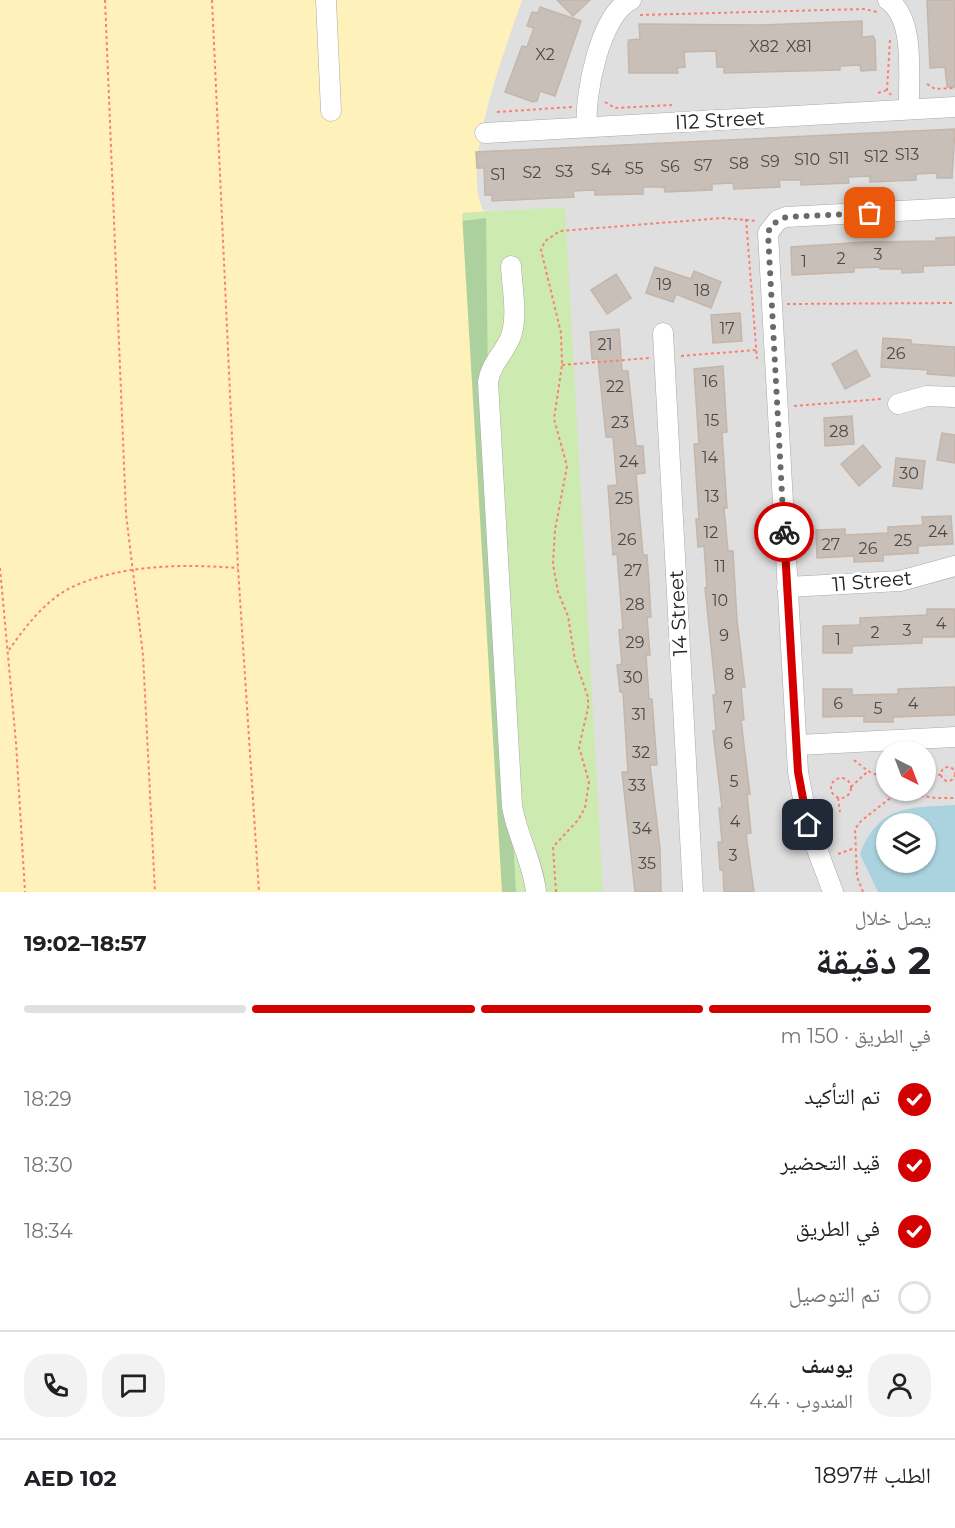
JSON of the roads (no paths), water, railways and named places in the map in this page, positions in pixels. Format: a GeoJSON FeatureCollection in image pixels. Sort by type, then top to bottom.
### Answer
{"type":"FeatureCollection","features":[{"type":"Feature","properties":{"kind":"street"},"geometry":{"type":"LineString","coordinates":[[326,0],[331,111]]}},
{"type":"Feature","properties":{"kind":"street"},"geometry":{"type":"LineString","coordinates":[[888,0],[902,14],[907,30],[909,109]]}},
{"type":"Feature","properties":{"kind":"street"},"geometry":{"type":"LineString","coordinates":[[587,127],[598,100],[590,83],[612,16],[620,7],[634,7]]}},
{"type":"Feature","properties":{"kind":"street","name":"I12 Street"},"geometry":{"type":"LineString","coordinates":[[485,133],[955,107]]}},
{"type":"Feature","properties":{"kind":"street"},"geometry":{"type":"LineString","coordinates":[[833,892],[808,825],[798,772],[766,241],[771,225],[786,217],[955,208]]}},
{"type":"Feature","properties":{"kind":"street"},"geometry":{"type":"LineString","coordinates":[[511,266],[513,328],[506,345],[492,367],[488,382],[512,806],[517,831],[532,867],[537,892]]}},
{"type":"Feature","properties":{"kind":"street","name":"14 Street"},"geometry":{"type":"LineString","coordinates":[[663,333],[693,892]]}},
{"type":"Feature","properties":{"kind":"street"},"geometry":{"type":"LineString","coordinates":[[895,401],[927,396],[955,397]]}},
{"type":"Feature","properties":{"kind":"street","name":"11 Street"},"geometry":{"type":"LineString","coordinates":[[787,587],[900,581],[955,566]]}},
{"type":"Feature","properties":{"kind":"street"},"geometry":{"type":"LineString","coordinates":[[798,745],[955,736]]}},
{"type":"Feature","properties":{"kind":"water"},"geometry":{"type":"Polygon","coordinates":[[[955,805],[955,892],[878,892],[860,854],[876,827],[876,873],[936,873],[936,813],[895,813],[923,807],[955,805]]]}}]}
